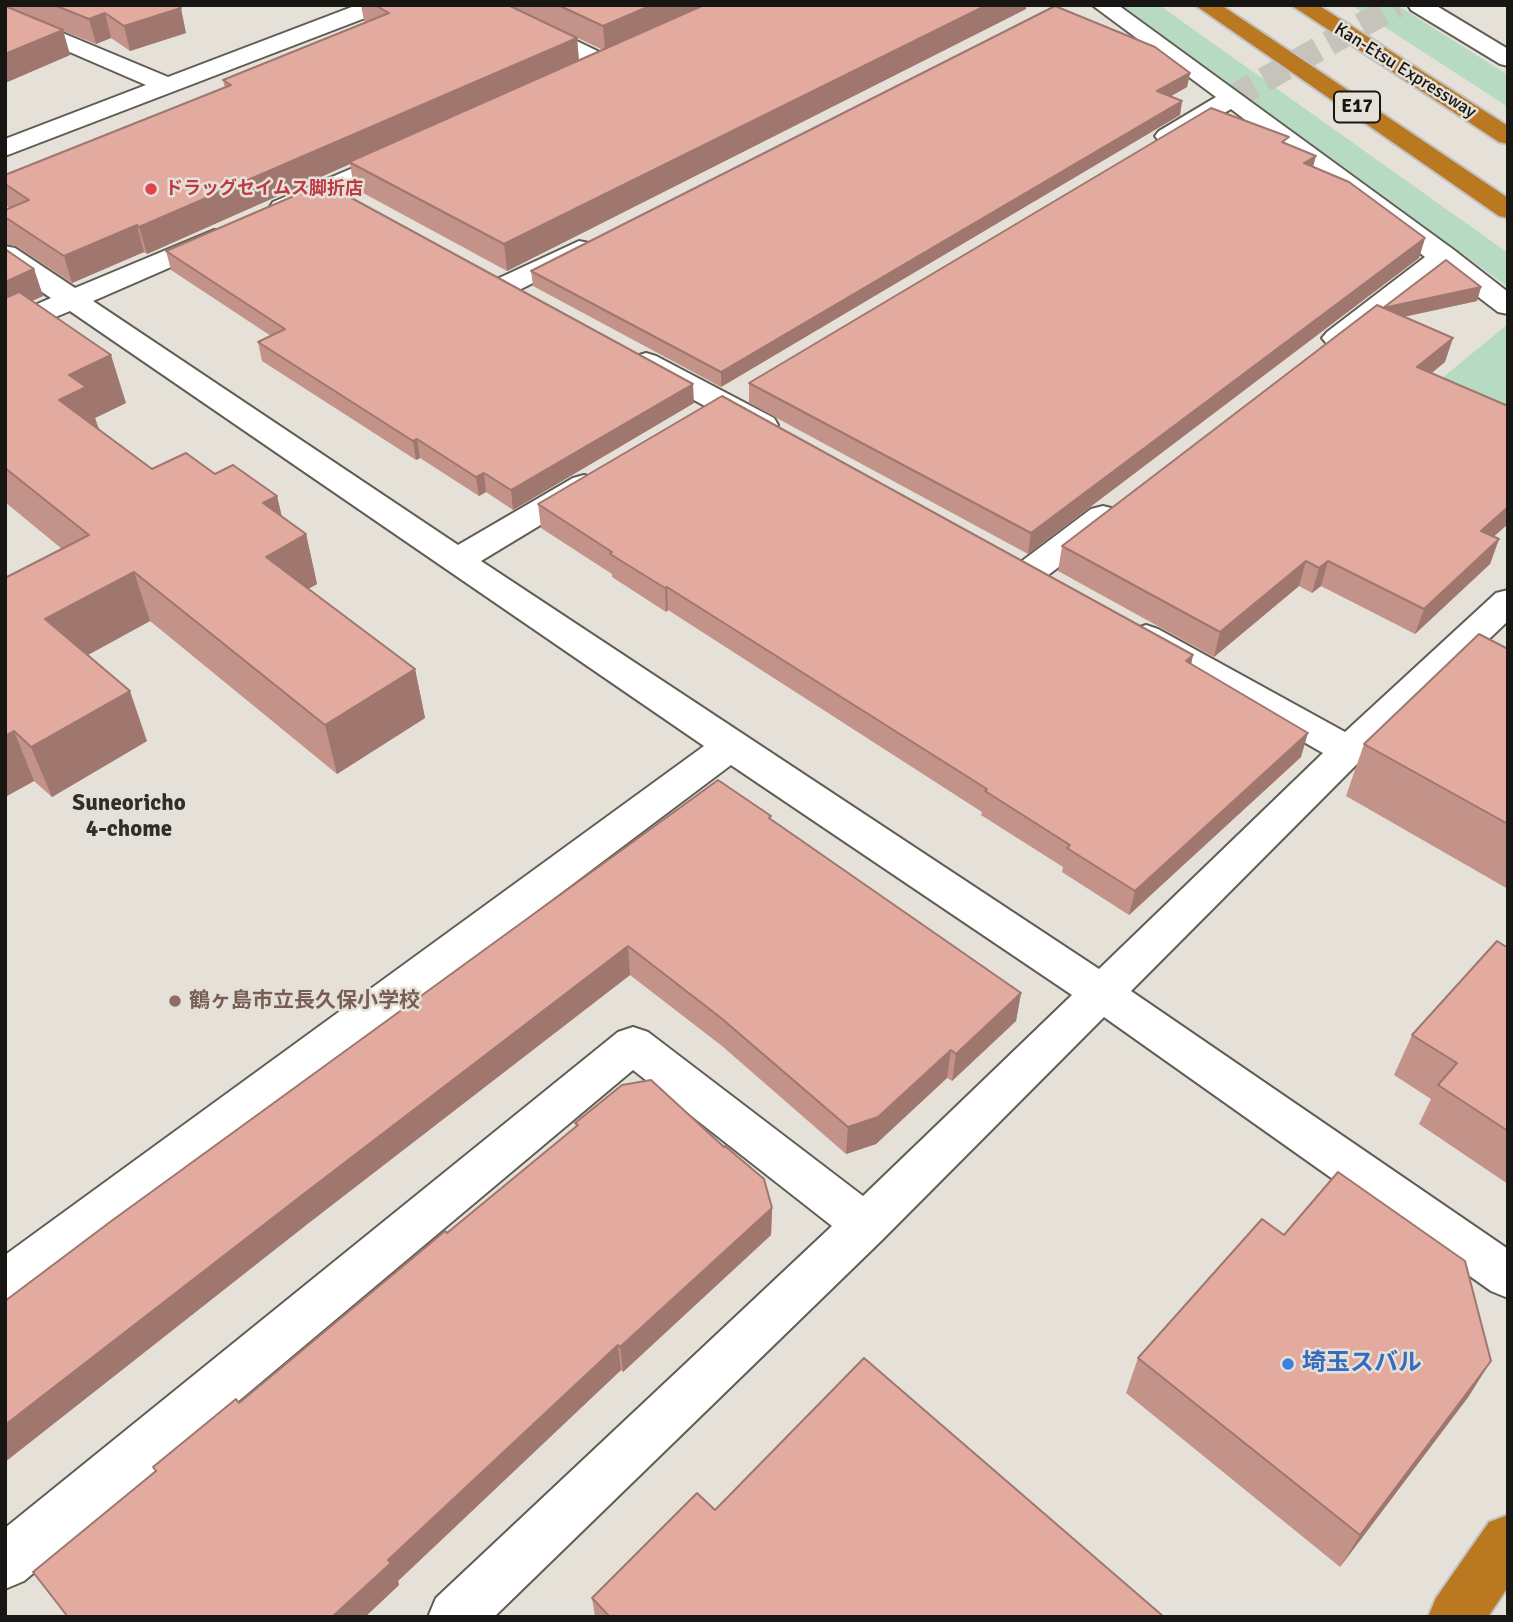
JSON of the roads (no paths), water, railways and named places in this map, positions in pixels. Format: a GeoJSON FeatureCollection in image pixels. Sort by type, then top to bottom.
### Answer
{"type":"FeatureCollection","features":[{"type":"Feature","properties":{"kind":"highway","name":"E17"},"geometry":{"type":"LineString","coordinates":[[1206,5],[1508,210]]}},
{"type":"Feature","properties":{"kind":"highway","name":"Kan-Etsu Expressway"},"geometry":{"type":"LineString","coordinates":[[1302,5],[1508,137]]}},
{"type":"Feature","properties":{"kind":"highway"},"geometry":{"type":"LineString","coordinates":[[1455,1617],[1508,1541]]}},
{"type":"Feature","properties":{"kind":"street"},"geometry":{"type":"LineString","coordinates":[[5,148],[378,5]]}},
{"type":"Feature","properties":{"kind":"street"},"geometry":{"type":"LineString","coordinates":[[483,5],[606,64]]}},
{"type":"Feature","properties":{"kind":"street"},"geometry":{"type":"LineString","coordinates":[[1103,5],[1232,98],[1508,306]]}},
{"type":"Feature","properties":{"kind":"street"},"geometry":{"type":"LineString","coordinates":[[1419,5],[1508,59]]}},
{"type":"Feature","properties":{"kind":"street"},"geometry":{"type":"LineString","coordinates":[[5,16],[168,86]]}},
{"type":"Feature","properties":{"kind":"street"},"geometry":{"type":"LineString","coordinates":[[580,76],[629,54]]}},
{"type":"Feature","properties":{"kind":"street"},"geometry":{"type":"LineString","coordinates":[[1149,147],[1232,98]]}},
{"type":"Feature","properties":{"kind":"street"},"geometry":{"type":"LineString","coordinates":[[255,220],[416,149]]}},
{"type":"Feature","properties":{"kind":"street"},"geometry":{"type":"LineString","coordinates":[[328,188],[364,208]]}},
{"type":"Feature","properties":{"kind":"street"},"geometry":{"type":"LineString","coordinates":[[5,329],[230,231]]}},
{"type":"Feature","properties":{"kind":"street"},"geometry":{"type":"LineString","coordinates":[[543,305],[495,279],[605,236]]}},
{"type":"Feature","properties":{"kind":"street"},"geometry":{"type":"LineString","coordinates":[[5,254],[730,746],[1100,992],[1508,1276]]}},
{"type":"Feature","properties":{"kind":"street"},"geometry":{"type":"LineString","coordinates":[[1313,356],[1444,256]]}},
{"type":"Feature","properties":{"kind":"street"},"geometry":{"type":"LineString","coordinates":[[626,351],[793,442]]}},
{"type":"Feature","properties":{"kind":"street"},"geometry":{"type":"LineString","coordinates":[[458,560],[602,474]]}},
{"type":"Feature","properties":{"kind":"street"},"geometry":{"type":"LineString","coordinates":[[1030,572],[1128,497]]}},
{"type":"Feature","properties":{"kind":"street"},"geometry":{"type":"LineString","coordinates":[[455,1617],[866,1225],[1100,992],[1348,751],[1508,601]]}},
{"type":"Feature","properties":{"kind":"street"},"geometry":{"type":"LineString","coordinates":[[1125,625],[1348,751]]}},
{"type":"Feature","properties":{"kind":"street"},"geometry":{"type":"LineString","coordinates":[[5,1283],[730,746]]}},
{"type":"Feature","properties":{"kind":"street"},"geometry":{"type":"LineString","coordinates":[[5,1562],[633,1045],[866,1225]]}},
{"type":"Feature","properties":{"kind":"tunnel"},"geometry":{"type":"LineString","coordinates":[[1232,98],[1397,5]]}},
{"type":"Feature","properties":{"kind":"place","name":"ドラッグセイムス脚折店"},"geometry":{"type":"Point","coordinates":[151,189]}},
{"type":"Feature","properties":{"kind":"place","name":"鶴ヶ島市立長久保小学校"},"geometry":{"type":"Point","coordinates":[175,1001]}},
{"type":"Feature","properties":{"kind":"place","name":"埼玉スバル"},"geometry":{"type":"Point","coordinates":[1288,1364]}},
{"type":"Feature","properties":{"kind":"district","name":"Suneoricho 4-chome"},"geometry":{"type":"Point","coordinates":[129,817]}}]}
